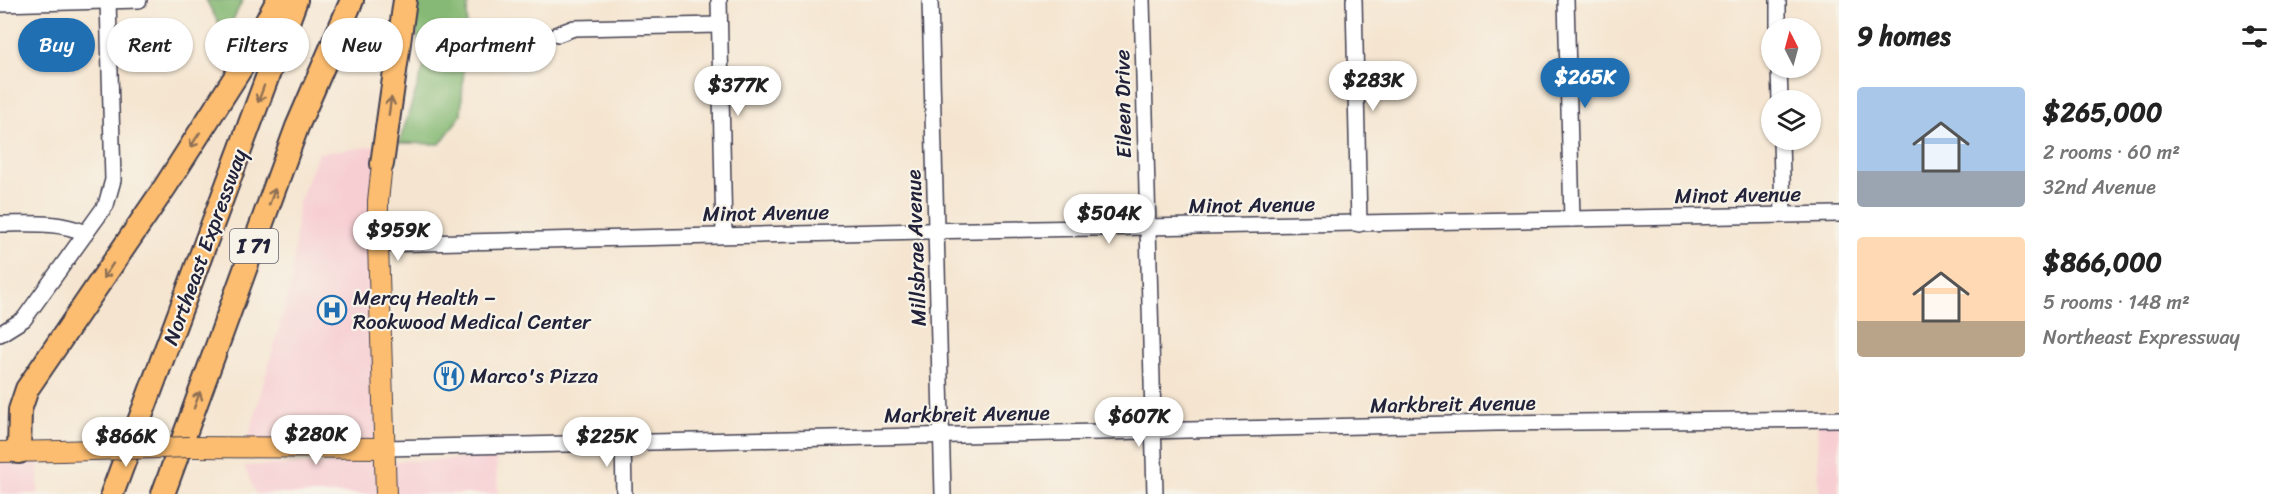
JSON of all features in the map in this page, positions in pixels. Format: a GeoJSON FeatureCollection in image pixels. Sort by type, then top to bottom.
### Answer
{"type":"FeatureCollection","features":[{"type":"Feature","properties":{"kind":"highway"},"geometry":{"type":"LineString","coordinates":[[9,452],[27,389],[171,178],[243,65],[278,0]]}},
{"type":"Feature","properties":{"kind":"highway","name":"Northeast Expressway"},"geometry":{"type":"LineString","coordinates":[[112,494],[296,0]]}},
{"type":"Feature","properties":{"kind":"highway","name":"I 71"},"geometry":{"type":"LineString","coordinates":[[163,494],[297,127],[352,0]]}},
{"type":"Feature","properties":{"kind":"highway"},"geometry":{"type":"LineString","coordinates":[[382,164],[405,0]]}},
{"type":"Feature","properties":{"kind":"main road"},"geometry":{"type":"LineString","coordinates":[[382,164],[378,201],[378,244],[386,494]]}},
{"type":"Feature","properties":{"kind":"main road"},"geometry":{"type":"LineString","coordinates":[[9,452],[246,447],[385,448]]}},
{"type":"Feature","properties":{"kind":"street"},"geometry":{"type":"LineString","coordinates":[[0,334],[24,319],[106,206],[113,180],[108,0]]}},
{"type":"Feature","properties":{"kind":"street"},"geometry":{"type":"LineString","coordinates":[[0,4],[139,0]]}},
{"type":"Feature","properties":{"kind":"street"},"geometry":{"type":"LineString","coordinates":[[719,0],[724,235]]}},
{"type":"Feature","properties":{"kind":"street","name":"Millsbrae Avenue"},"geometry":{"type":"LineString","coordinates":[[930,0],[943,494]]}},
{"type":"Feature","properties":{"kind":"street","name":"Eileen Drive"},"geometry":{"type":"LineString","coordinates":[[1142,0],[1155,494]]}},
{"type":"Feature","properties":{"kind":"street"},"geometry":{"type":"LineString","coordinates":[[1354,0],[1359,224]]}},
{"type":"Feature","properties":{"kind":"street"},"geometry":{"type":"LineString","coordinates":[[1566,0],[1572,219]]}},
{"type":"Feature","properties":{"kind":"street"},"geometry":{"type":"LineString","coordinates":[[1778,0],[1778,18]]}},
{"type":"Feature","properties":{"kind":"street"},"geometry":{"type":"LineString","coordinates":[[558,34],[574,28],[719,25]]}},
{"type":"Feature","properties":{"kind":"street"},"geometry":{"type":"LineString","coordinates":[[1781,150],[1783,215]]}},
{"type":"Feature","properties":{"kind":"street","name":"Minot Avenue"},"geometry":{"type":"LineString","coordinates":[[378,244],[724,235],[1839,214]]}},
{"type":"Feature","properties":{"kind":"street"},"geometry":{"type":"LineString","coordinates":[[0,224],[53,223],[86,233]]}},
{"type":"Feature","properties":{"kind":"street","name":"Markbreit Avenue"},"geometry":{"type":"LineString","coordinates":[[385,448],[1496,423],[1839,419]]}},
{"type":"Feature","properties":{"kind":"street"},"geometry":{"type":"LineString","coordinates":[[623,442],[624,494]]}},
{"type":"Feature","properties":{"kind":"shaded area","name":"Mercy Health – Rookwood Medical Center"},"geometry":{"type":"Polygon","coordinates":[[[375,146],[385,448],[246,447],[292,280],[298,205],[318,153],[375,146]]]}},
{"type":"Feature","properties":{"kind":"shaded area"},"geometry":{"type":"Polygon","coordinates":[[[1839,419],[1839,494],[1819,494],[1817,420],[1839,419]]]}},
{"type":"Feature","properties":{"kind":"shaded area"},"geometry":{"type":"Polygon","coordinates":[[[38,451],[38,494],[0,494],[0,452],[38,451]]]}},
{"type":"Feature","properties":{"kind":"shaded area"},"geometry":{"type":"Polygon","coordinates":[[[496,458],[498,494],[256,494],[244,466],[496,458]]]}},
{"type":"Feature","properties":{"kind":"green space"},"geometry":{"type":"Polygon","coordinates":[[[206,0],[243,0],[234,18],[216,18],[206,0]]]}},
{"type":"Feature","properties":{"kind":"green space"},"geometry":{"type":"Polygon","coordinates":[[[421,0],[468,0],[467,18],[415,18],[421,0]]]}},
{"type":"Feature","properties":{"kind":"green space"},"geometry":{"type":"Polygon","coordinates":[[[422,72],[464,72],[461,115],[440,144],[399,143],[422,72]]]}},
{"type":"Feature","properties":{"kind":"place","name":"Mercy Health – Rookwood Medical Center"},"geometry":{"type":"Point","coordinates":[332,310]}},
{"type":"Feature","properties":{"kind":"place","name":"Marco's Pizza"},"geometry":{"type":"Point","coordinates":[449,376]}}]}
